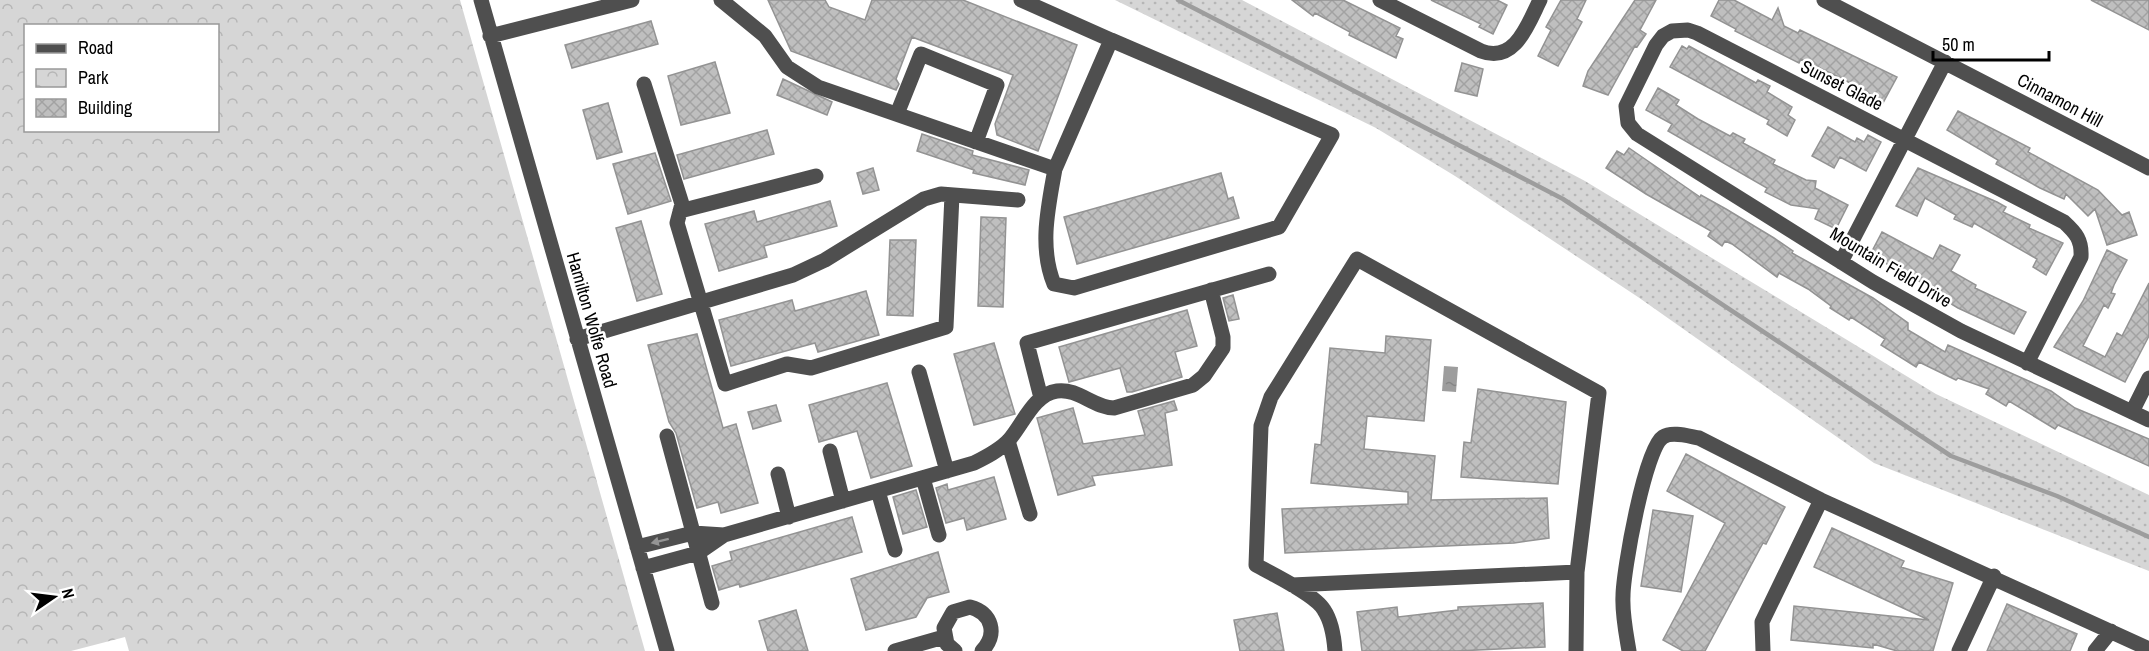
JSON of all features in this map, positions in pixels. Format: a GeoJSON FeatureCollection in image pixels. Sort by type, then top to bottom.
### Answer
{"type":"FeatureCollection","features":[{"type":"Feature","properties":{"kind":"street","name":"Hamilton Wolfe Road"},"geometry":{"type":"LineString","coordinates":[[481,0],[667,651]]}},
{"type":"Feature","properties":{"kind":"street"},"geometry":{"type":"LineString","coordinates":[[490,36],[632,0]]}},
{"type":"Feature","properties":{"kind":"street"},"geometry":{"type":"LineString","coordinates":[[721,0],[765,36],[787,67],[818,87],[1055,170]]}},
{"type":"Feature","properties":{"kind":"street"},"geometry":{"type":"LineString","coordinates":[[1021,0],[1332,135],[1279,227],[1074,288],[1054,284],[1047,265],[1046,223],[1055,170],[1111,40]]}},
{"type":"Feature","properties":{"kind":"street"},"geometry":{"type":"LineString","coordinates":[[1380,0],[1481,51],[1493,53],[1510,49],[1520,40],[1540,0]]}},
{"type":"Feature","properties":{"kind":"street","name":"Cinnamon Hill"},"geometry":{"type":"LineString","coordinates":[[1824,0],[2149,168]]}},
{"type":"Feature","properties":{"kind":"street","name":"Sunset Glade"},"geometry":{"type":"LineString","coordinates":[[1628,123],[1626,106],[1656,45],[1663,36],[1672,31],[1688,30],[2064,222],[2080,240],[2080,257],[2027,363]]}},
{"type":"Feature","properties":{"kind":"street"},"geometry":{"type":"LineString","coordinates":[[897,114],[921,54],[997,85],[976,142]]}},
{"type":"Feature","properties":{"kind":"street"},"geometry":{"type":"LineString","coordinates":[[1841,262],[1945,62]]}},
{"type":"Feature","properties":{"kind":"street"},"geometry":{"type":"LineString","coordinates":[[644,84],[682,204],[677,223],[724,384],[788,364],[811,368],[946,327],[952,195]]}},
{"type":"Feature","properties":{"kind":"street","name":"Mountain Field Drive"},"geometry":{"type":"LineString","coordinates":[[1628,123],[1636,134],[1651,144],[1841,262],[1961,332],[2149,420]]}},
{"type":"Feature","properties":{"kind":"street"},"geometry":{"type":"LineString","coordinates":[[680,211],[816,176]]}},
{"type":"Feature","properties":{"kind":"street"},"geometry":{"type":"LineString","coordinates":[[578,339],[793,275],[825,260],[924,199],[952,195],[1018,200]]}},
{"type":"Feature","properties":{"kind":"street"},"geometry":{"type":"LineString","coordinates":[[1335,651],[1333,631],[1324,608],[1292,585],[1256,565],[1261,426],[1271,397],[1357,259],[1599,393],[1577,572],[1576,651]]}},
{"type":"Feature","properties":{"kind":"street"},"geometry":{"type":"LineString","coordinates":[[1041,398],[1028,343],[1269,274]]}},
{"type":"Feature","properties":{"kind":"street"},"geometry":{"type":"LineString","coordinates":[[637,547],[693,533],[724,535],[947,471],[989,456],[1008,441],[1041,398],[1056,391],[1070,392],[1102,408],[1114,408],[1193,385],[1204,376],[1223,348],[1223,337],[1211,290]]}},
{"type":"Feature","properties":{"kind":"street"},"geometry":{"type":"LineString","coordinates":[[920,372],[947,471]]}},
{"type":"Feature","properties":{"kind":"street"},"geometry":{"type":"LineString","coordinates":[[2132,412],[2149,378]]}},
{"type":"Feature","properties":{"kind":"street"},"geometry":{"type":"LineString","coordinates":[[1629,651],[1623,596],[1627,559],[1653,448],[1663,436],[1679,434],[1699,438],[1821,500],[1994,576],[2149,649]]}},
{"type":"Feature","properties":{"kind":"street"},"geometry":{"type":"LineString","coordinates":[[667,436],[712,603]]}},
{"type":"Feature","properties":{"kind":"street"},"geometry":{"type":"LineString","coordinates":[[1008,441],[1030,514]]}},
{"type":"Feature","properties":{"kind":"street"},"geometry":{"type":"LineString","coordinates":[[830,451],[843,501]]}},
{"type":"Feature","properties":{"kind":"street"},"geometry":{"type":"LineString","coordinates":[[778,474],[789,517]]}},
{"type":"Feature","properties":{"kind":"street"},"geometry":{"type":"LineString","coordinates":[[923,478],[939,536]]}},
{"type":"Feature","properties":{"kind":"street"},"geometry":{"type":"LineString","coordinates":[[878,491],[895,549]]}},
{"type":"Feature","properties":{"kind":"street"},"geometry":{"type":"LineString","coordinates":[[1763,651],[1762,622],[1821,500]]}},
{"type":"Feature","properties":{"kind":"street"},"geometry":{"type":"LineString","coordinates":[[643,568],[698,553],[724,535]]}},
{"type":"Feature","properties":{"kind":"street"},"geometry":{"type":"LineString","coordinates":[[1292,585],[1577,572]]}},
{"type":"Feature","properties":{"kind":"street"},"geometry":{"type":"LineString","coordinates":[[1959,651],[1994,576]]}},
{"type":"Feature","properties":{"kind":"street"},"geometry":{"type":"LineString","coordinates":[[955,651],[944,637],[944,628],[953,612],[970,607],[985,614],[992,629],[992,637],[982,651]]}},
{"type":"Feature","properties":{"kind":"street"},"geometry":{"type":"LineString","coordinates":[[2095,651],[2111,631]]}},
{"type":"Feature","properties":{"kind":"street"},"geometry":{"type":"LineString","coordinates":[[895,651],[944,637]]}},
{"type":"Feature","properties":{"kind":"green space"},"geometry":{"type":"Polygon","coordinates":[[[0,0],[460,0],[645,651],[129,651],[125,637],[71,651],[0,651],[0,0]]]}},
{"type":"Feature","properties":{"kind":"green space"},"geometry":{"type":"Polygon","coordinates":[[[1115,0],[1242,0],[1585,181],[1936,394],[2149,495],[2149,571],[1874,463],[1638,297],[1455,176],[1376,128],[1115,0]]]}},
{"type":"Feature","properties":{"kind":"water"},"geometry":{"type":"Polygon","coordinates":[[[1444,366],[1458,367],[1456,392],[1442,391],[1444,366]]]}},
{"type":"Feature","properties":{"kind":"building"},"geometry":{"type":"Polygon","coordinates":[[[768,0],[825,0],[829,7],[865,20],[872,0],[963,0],[1077,45],[1038,151],[997,135],[995,124],[1013,75],[912,37],[896,79],[899,84],[896,90],[791,51],[768,0]]]}},
{"type":"Feature","properties":{"kind":"building"},"geometry":{"type":"Polygon","coordinates":[[[1292,0],[1343,0],[1400,28],[1396,36],[1403,39],[1396,58],[1349,35],[1350,32],[1315,13],[1313,16],[1292,0]]]}},
{"type":"Feature","properties":{"kind":"building"},"geometry":{"type":"Polygon","coordinates":[[[1431,0],[1497,0],[1507,5],[1493,34],[1479,27],[1481,24],[1431,0]]]}},
{"type":"Feature","properties":{"kind":"building"},"geometry":{"type":"Polygon","coordinates":[[[1561,0],[1586,0],[1577,19],[1582,22],[1558,66],[1538,56],[1551,30],[1546,27],[1561,0]]]}},
{"type":"Feature","properties":{"kind":"building"},"geometry":{"type":"Polygon","coordinates":[[[1635,0],[1656,0],[1640,30],[1646,34],[1637,47],[1635,46],[1608,95],[1583,86],[1588,71],[1635,0]]]}},
{"type":"Feature","properties":{"kind":"building"},"geometry":{"type":"Polygon","coordinates":[[[1719,0],[1734,0],[1772,20],[1778,8],[1784,26],[1798,33],[1800,30],[1897,77],[1883,103],[1845,80],[1801,59],[1799,63],[1735,31],[1736,29],[1711,16],[1719,0]]]}},
{"type":"Feature","properties":{"kind":"building"},"geometry":{"type":"Polygon","coordinates":[[[2091,0],[2149,0],[2149,30],[2091,0]]]}},
{"type":"Feature","properties":{"kind":"building"},"geometry":{"type":"Polygon","coordinates":[[[651,21],[658,44],[572,68],[565,45],[651,21]]]}},
{"type":"Feature","properties":{"kind":"building"},"geometry":{"type":"Polygon","coordinates":[[[1682,46],[1687,49],[1689,46],[1756,83],[1758,80],[1770,86],[1767,92],[1792,107],[1788,115],[1795,120],[1787,136],[1767,124],[1769,120],[1670,67],[1682,46]]]}},
{"type":"Feature","properties":{"kind":"building"},"geometry":{"type":"Polygon","coordinates":[[[715,62],[730,113],[681,125],[668,76],[715,62]]]}},
{"type":"Feature","properties":{"kind":"building"},"geometry":{"type":"Polygon","coordinates":[[[1462,63],[1483,69],[1477,96],[1455,91],[1462,63]]]}},
{"type":"Feature","properties":{"kind":"building"},"geometry":{"type":"Polygon","coordinates":[[[783,79],[832,102],[827,115],[777,95],[783,79]]]}},
{"type":"Feature","properties":{"kind":"building"},"geometry":{"type":"Polygon","coordinates":[[[1658,88],[1679,100],[1676,105],[1698,119],[1730,136],[1733,133],[1745,139],[1743,143],[1775,160],[1773,164],[1806,180],[1816,181],[1815,188],[1848,205],[1836,229],[1815,219],[1819,209],[1791,205],[1765,192],[1767,188],[1668,131],[1672,124],[1646,110],[1658,88]]]}},
{"type":"Feature","properties":{"kind":"building"},"geometry":{"type":"Polygon","coordinates":[[[608,103],[622,152],[597,159],[583,110],[608,103]]]}},
{"type":"Feature","properties":{"kind":"building"},"geometry":{"type":"Polygon","coordinates":[[[1958,111],[2030,148],[2028,152],[2098,190],[2122,215],[2129,212],[2137,235],[2107,245],[2095,209],[2088,216],[2066,194],[2064,199],[2040,188],[1996,164],[1998,160],[1947,130],[1958,111]]]}},
{"type":"Feature","properties":{"kind":"building"},"geometry":{"type":"Polygon","coordinates":[[[1828,127],[1855,142],[1857,138],[1864,142],[1868,135],[1881,142],[1866,171],[1840,157],[1834,168],[1812,156],[1828,127]]]}},
{"type":"Feature","properties":{"kind":"building"},"geometry":{"type":"Polygon","coordinates":[[[767,130],[774,154],[684,179],[677,155],[767,130]]]}},
{"type":"Feature","properties":{"kind":"building"},"geometry":{"type":"Polygon","coordinates":[[[922,134],[973,151],[972,155],[1029,170],[1025,185],[973,173],[974,170],[917,151],[922,134]]]}},
{"type":"Feature","properties":{"kind":"building"},"geometry":{"type":"Polygon","coordinates":[[[1629,148],[1700,197],[1701,195],[1726,209],[1774,238],[1793,251],[1792,253],[1873,298],[1908,323],[1908,330],[1945,352],[1948,345],[2051,391],[2075,408],[2149,439],[2149,466],[2058,425],[2055,429],[2009,401],[2006,406],[1986,394],[1989,389],[1958,378],[1956,380],[1919,362],[1916,367],[1881,345],[1885,339],[1851,317],[1849,320],[1830,308],[1831,306],[1808,289],[1779,273],[1777,277],[1732,244],[1725,241],[1722,246],[1708,236],[1711,231],[1606,168],[1617,151],[1624,155],[1629,148]]]}},
{"type":"Feature","properties":{"kind":"building"},"geometry":{"type":"Polygon","coordinates":[[[655,153],[671,201],[628,214],[613,164],[655,153]]]}},
{"type":"Feature","properties":{"kind":"building"},"geometry":{"type":"Polygon","coordinates":[[[873,168],[879,190],[863,194],[857,173],[873,168]]]}},
{"type":"Feature","properties":{"kind":"building"},"geometry":{"type":"Polygon","coordinates":[[[1918,168],[1997,202],[2006,207],[2003,212],[2030,225],[2029,228],[2063,243],[2046,275],[2033,267],[2037,259],[1974,223],[1972,227],[1954,219],[1956,215],[1925,198],[1917,216],[1896,206],[1918,168]]]}},
{"type":"Feature","properties":{"kind":"building"},"geometry":{"type":"Polygon","coordinates":[[[1221,173],[1228,199],[1233,197],[1239,218],[1077,264],[1064,217],[1221,173]]]}},
{"type":"Feature","properties":{"kind":"building"},"geometry":{"type":"Polygon","coordinates":[[[830,201],[837,226],[764,246],[767,257],[719,271],[705,224],[754,211],[757,222],[830,201]]]}},
{"type":"Feature","properties":{"kind":"building"},"geometry":{"type":"Polygon","coordinates":[[[981,217],[1006,218],[1003,307],[978,306],[981,217]]]}},
{"type":"Feature","properties":{"kind":"building"},"geometry":{"type":"Polygon","coordinates":[[[641,221],[662,294],[637,301],[616,228],[641,221]]]}},
{"type":"Feature","properties":{"kind":"building"},"geometry":{"type":"Polygon","coordinates":[[[1882,232],[1933,259],[1940,245],[1960,255],[1951,271],[1976,285],[1975,288],[2026,312],[2014,334],[1958,308],[1943,299],[1945,295],[1870,255],[1882,232]]]}},
{"type":"Feature","properties":{"kind":"building"},"geometry":{"type":"Polygon","coordinates":[[[890,240],[916,240],[913,316],[887,315],[890,240]]]}},
{"type":"Feature","properties":{"kind":"building"},"geometry":{"type":"Polygon","coordinates":[[[2107,250],[2127,260],[2114,285],[2111,293],[2115,294],[2108,308],[2104,305],[2083,346],[2105,357],[2117,333],[2122,336],[2149,283],[2149,336],[2125,382],[2054,347],[2083,301],[2107,250]]]}},
{"type":"Feature","properties":{"kind":"building"},"geometry":{"type":"Polygon","coordinates":[[[866,291],[879,335],[818,352],[815,343],[731,366],[719,320],[792,300],[795,311],[866,291]]]}},
{"type":"Feature","properties":{"kind":"building"},"geometry":{"type":"Polygon","coordinates":[[[1233,295],[1239,319],[1229,321],[1223,298],[1233,295]]]}},
{"type":"Feature","properties":{"kind":"building"},"geometry":{"type":"Polygon","coordinates":[[[1187,310],[1197,346],[1175,352],[1182,377],[1132,392],[1127,392],[1120,368],[1069,382],[1059,347],[1187,310]]]}},
{"type":"Feature","properties":{"kind":"building"},"geometry":{"type":"Polygon","coordinates":[[[697,334],[723,428],[736,424],[758,503],[721,513],[718,502],[697,508],[676,433],[669,422],[648,345],[697,334]]]}},
{"type":"Feature","properties":{"kind":"building"},"geometry":{"type":"Polygon","coordinates":[[[1386,336],[1431,340],[1424,421],[1367,416],[1364,449],[1435,456],[1431,500],[1547,498],[1549,538],[1514,543],[1285,553],[1282,509],[1408,504],[1408,492],[1311,483],[1315,444],[1321,445],[1330,348],[1385,353],[1386,336]]]}},
{"type":"Feature","properties":{"kind":"building"},"geometry":{"type":"Polygon","coordinates":[[[994,343],[1015,414],[974,425],[954,354],[994,343]]]}},
{"type":"Feature","properties":{"kind":"building"},"geometry":{"type":"Polygon","coordinates":[[[887,383],[912,466],[871,478],[857,431],[819,442],[809,405],[887,383]]]}},
{"type":"Feature","properties":{"kind":"building"},"geometry":{"type":"Polygon","coordinates":[[[1478,389],[1566,402],[1558,484],[1461,477],[1464,442],[1471,443],[1478,389]]]}},
{"type":"Feature","properties":{"kind":"building"},"geometry":{"type":"Polygon","coordinates":[[[1174,401],[1177,410],[1165,413],[1172,465],[1092,476],[1095,485],[1058,495],[1037,418],[1073,408],[1083,444],[1145,435],[1138,411],[1174,401]]]}},
{"type":"Feature","properties":{"kind":"building"},"geometry":{"type":"Polygon","coordinates":[[[776,405],[781,421],[753,429],[748,412],[776,405]]]}},
{"type":"Feature","properties":{"kind":"building"},"geometry":{"type":"Polygon","coordinates":[[[1686,454],[1785,507],[1705,651],[1683,651],[1663,640],[1725,523],[1667,491],[1686,454]]]}},
{"type":"Feature","properties":{"kind":"building"},"geometry":{"type":"Polygon","coordinates":[[[994,477],[1006,519],[967,530],[964,518],[946,523],[936,488],[947,484],[948,490],[994,477]]]}},
{"type":"Feature","properties":{"kind":"building"},"geometry":{"type":"Polygon","coordinates":[[[916,490],[927,527],[903,534],[893,497],[916,490]]]}},
{"type":"Feature","properties":{"kind":"building"},"geometry":{"type":"Polygon","coordinates":[[[1653,510],[1693,516],[1681,592],[1641,586],[1653,510]]]}},
{"type":"Feature","properties":{"kind":"building"},"geometry":{"type":"Polygon","coordinates":[[[852,517],[862,552],[740,587],[739,584],[719,590],[712,566],[732,560],[730,552],[852,517]]]}},
{"type":"Feature","properties":{"kind":"building"},"geometry":{"type":"Polygon","coordinates":[[[1832,528],[1904,561],[1901,567],[1953,583],[1933,651],[1897,651],[1873,644],[1873,648],[1791,640],[1794,606],[1929,620],[1814,567],[1832,528]]]}},
{"type":"Feature","properties":{"kind":"building"},"geometry":{"type":"Polygon","coordinates":[[[938,552],[949,592],[927,598],[916,617],[866,630],[851,579],[938,552]]]}},
{"type":"Feature","properties":{"kind":"building"},"geometry":{"type":"Polygon","coordinates":[[[1543,603],[1545,647],[1456,651],[1362,651],[1357,612],[1397,607],[1398,617],[1458,610],[1458,607],[1543,603]]]}},
{"type":"Feature","properties":{"kind":"building"},"geometry":{"type":"Polygon","coordinates":[[[2007,604],[2077,634],[2070,651],[1987,651],[2007,604]]]}},
{"type":"Feature","properties":{"kind":"building"},"geometry":{"type":"Polygon","coordinates":[[[796,610],[808,651],[768,651],[759,621],[796,610]]]}},
{"type":"Feature","properties":{"kind":"building"},"geometry":{"type":"Polygon","coordinates":[[[1277,613],[1284,651],[1240,651],[1234,620],[1277,613]]]}},
{"type":"Feature","properties":{"kind":"waterway"},"geometry":{"type":"LineString","coordinates":[[1178,0],[1563,199],[1951,456],[2057,496],[2149,537]]}}]}
